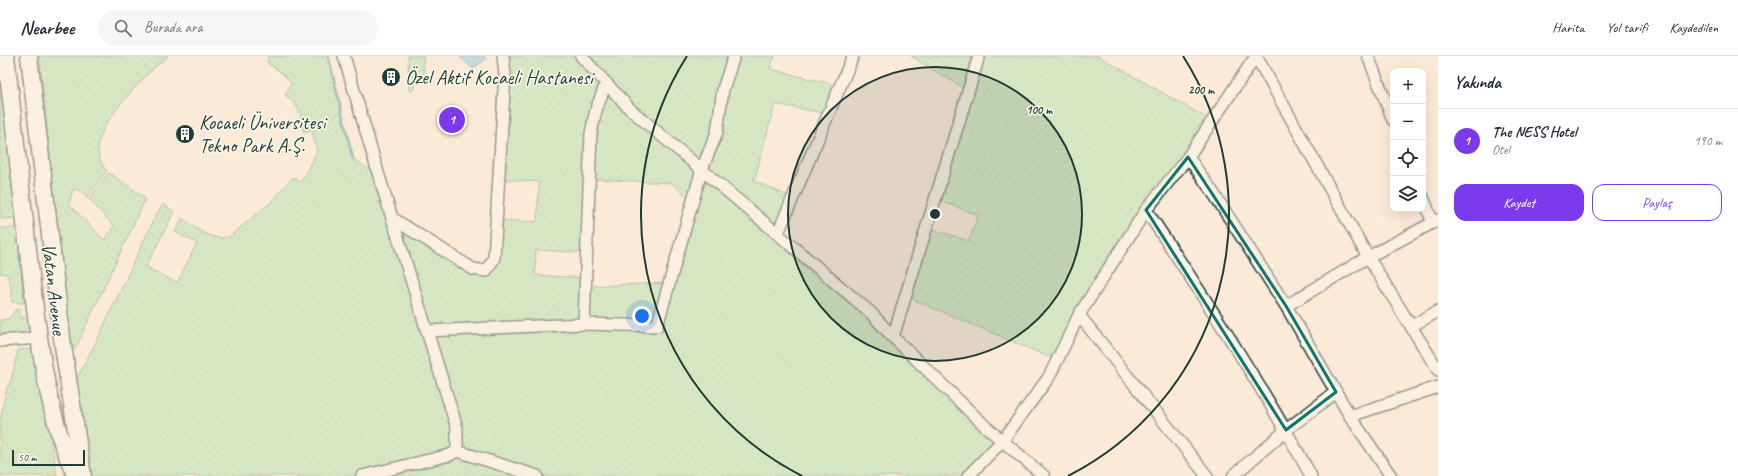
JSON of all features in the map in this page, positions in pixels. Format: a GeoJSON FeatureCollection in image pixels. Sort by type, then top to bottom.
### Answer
{"type":"FeatureCollection","features":[{"type":"Feature","properties":{"kind":"street","name":"Vatan Avenue"},"geometry":{"type":"LineString","coordinates":[[6,56],[39,338],[53,407],[67,458],[76,476]]}},
{"type":"Feature","properties":{"kind":"street","name":"Vatan Avenue"},"geometry":{"type":"LineString","coordinates":[[29,56],[63,346],[83,476]]}},
{"type":"Feature","properties":{"kind":"street"},"geometry":{"type":"LineString","coordinates":[[344,56],[457,428],[457,451]]}},
{"type":"Feature","properties":{"kind":"street"},"geometry":{"type":"LineString","coordinates":[[392,218],[474,269],[486,271],[494,258],[505,74],[503,56]]}},
{"type":"Feature","properties":{"kind":"street"},"geometry":{"type":"LineString","coordinates":[[581,56],[630,109],[870,312],[893,337],[1003,440],[1044,476]]}},
{"type":"Feature","properties":{"kind":"street"},"geometry":{"type":"LineString","coordinates":[[427,331],[584,324],[657,326],[702,169],[717,132],[723,89],[734,56]]}},
{"type":"Feature","properties":{"kind":"street"},"geometry":{"type":"LineString","coordinates":[[778,233],[853,56]]}},
{"type":"Feature","properties":{"kind":"street"},"geometry":{"type":"LineString","coordinates":[[893,337],[979,56]]}},
{"type":"Feature","properties":{"kind":"street"},"geometry":{"type":"LineString","coordinates":[[968,476],[1003,440],[1049,377],[1079,315],[1146,210],[1188,157],[1256,56],[1368,257],[1438,370]]}},
{"type":"Feature","properties":{"kind":"street"},"geometry":{"type":"LineString","coordinates":[[1368,56],[1390,112]]}},
{"type":"Feature","properties":{"kind":"street"},"geometry":{"type":"LineString","coordinates":[[584,324],[591,133],[596,110],[606,82]]}},
{"type":"Feature","properties":{"kind":"street"},"geometry":{"type":"LineString","coordinates":[[1188,157],[1212,191],[1286,306],[1350,416],[1391,476]]}},
{"type":"Feature","properties":{"kind":"street"},"geometry":{"type":"LineString","coordinates":[[1286,306],[1368,257],[1436,222],[1426,203]]}},
{"type":"Feature","properties":{"kind":"street"},"geometry":{"type":"LineString","coordinates":[[1146,210],[1190,276],[1286,430],[1311,476]]}},
{"type":"Feature","properties":{"kind":"street"},"geometry":{"type":"LineString","coordinates":[[1412,326],[1438,311]]}},
{"type":"Feature","properties":{"kind":"street"},"geometry":{"type":"LineString","coordinates":[[1079,315],[1207,476]]}},
{"type":"Feature","properties":{"kind":"street"},"geometry":{"type":"LineString","coordinates":[[0,341],[39,338]]}},
{"type":"Feature","properties":{"kind":"street"},"geometry":{"type":"LineString","coordinates":[[1350,416],[1438,387]]}},
{"type":"Feature","properties":{"kind":"street"},"geometry":{"type":"LineString","coordinates":[[1233,476],[1286,430],[1336,392]]}},
{"type":"Feature","properties":{"kind":"street"},"geometry":{"type":"LineString","coordinates":[[362,476],[430,461],[450,455],[457,451],[537,476]]}},
{"type":"Feature","properties":{"kind":"highlighted area"},"geometry":{"type":"Polygon","coordinates":[[[1188,157],[1286,306],[1336,392],[1286,430],[1146,210],[1188,157]]]}},
{"type":"Feature","properties":{"kind":"green space"},"geometry":{"type":"Polygon","coordinates":[[[39,56],[168,56],[126,97],[107,123],[101,135],[98,153],[103,166],[107,171],[87,197],[82,191],[73,189],[69,204],[104,240],[114,226],[89,199],[109,173],[144,197],[145,200],[75,349],[72,349],[70,339],[39,56]]]}},
{"type":"Feature","properties":{"kind":"green space"},"geometry":{"type":"Polygon","coordinates":[[[267,56],[328,56],[353,159],[379,176],[392,218],[486,271],[497,220],[537,222],[539,182],[499,179],[503,56],[775,56],[770,69],[840,86],[829,114],[775,104],[754,181],[793,198],[778,233],[1003,440],[968,476],[83,476],[70,392],[99,336],[156,215],[163,204],[174,212],[146,267],[177,283],[197,243],[175,232],[182,218],[198,230],[210,236],[222,238],[229,237],[270,203],[293,177],[300,182],[309,169],[317,151],[312,131],[303,131],[297,107],[285,95],[291,83],[282,73],[266,62],[269,58],[267,56]],[[590,179],[587,253],[536,250],[535,275],[586,278],[586,286],[670,283],[693,202],[672,183],[590,179]]]}},
{"type":"Feature","properties":{"kind":"green space"},"geometry":{"type":"Polygon","coordinates":[[[408,56],[424,56],[423,61],[425,72],[415,79],[414,89],[412,91],[409,91],[408,56]]]}},
{"type":"Feature","properties":{"kind":"green space"},"geometry":{"type":"Polygon","coordinates":[[[911,56],[1098,56],[1212,121],[1146,210],[1060,353],[1049,357],[905,296],[926,227],[969,241],[978,215],[934,199],[968,91],[911,56]]]}},
{"type":"Feature","properties":{"kind":"green space"},"geometry":{"type":"Polygon","coordinates":[[[0,65],[16,218],[0,219],[0,65]]]}},
{"type":"Feature","properties":{"kind":"green space"},"geometry":{"type":"Polygon","coordinates":[[[0,228],[17,228],[24,303],[12,302],[11,285],[7,274],[0,273],[0,228]]]}},
{"type":"Feature","properties":{"kind":"green space"},"geometry":{"type":"Polygon","coordinates":[[[16,309],[20,310],[21,318],[28,318],[27,329],[21,334],[0,334],[0,320],[9,319],[16,309]]]}},
{"type":"Feature","properties":{"kind":"green space"},"geometry":{"type":"Polygon","coordinates":[[[34,349],[37,352],[57,476],[0,476],[0,421],[7,387],[11,381],[18,350],[34,349]]]}},
{"type":"Feature","properties":{"kind":"water"},"geometry":{"type":"Polygon","coordinates":[[[459,56],[484,56],[486,59],[473,69],[459,56]]]}},
{"type":"Feature","properties":{"kind":"waterway"},"geometry":{"type":"LineString","coordinates":[[328,56],[353,159]]}},
{"type":"Feature","properties":{"kind":"place","name":"Özel Aktif Kocaeli Hastanesi"},"geometry":{"type":"Point","coordinates":[391,77]}},
{"type":"Feature","properties":{"kind":"place","name":"The NESS Hotel"},"geometry":{"type":"Point","coordinates":[452,120]}},
{"type":"Feature","properties":{"kind":"place","name":"Kocaeli Üniversitesi Tekno Park A.Ş."},"geometry":{"type":"Point","coordinates":[185,134]}}]}
